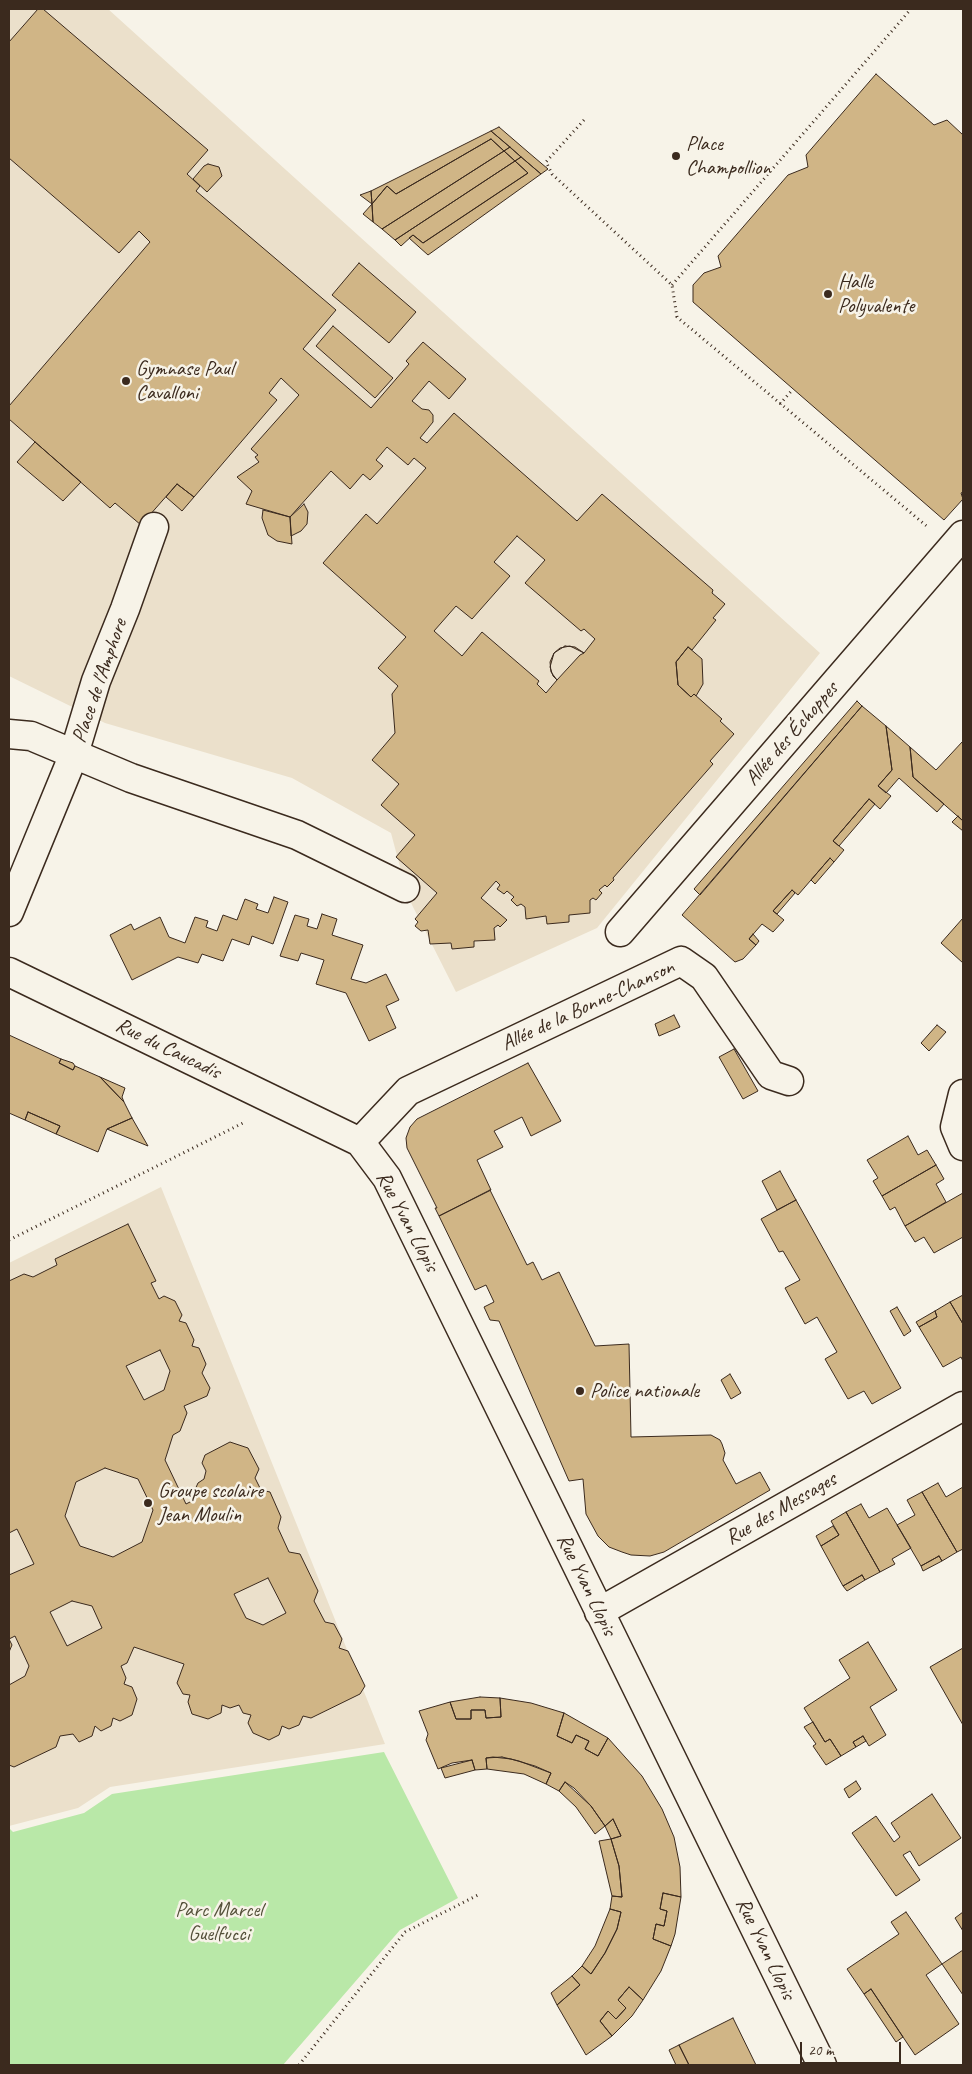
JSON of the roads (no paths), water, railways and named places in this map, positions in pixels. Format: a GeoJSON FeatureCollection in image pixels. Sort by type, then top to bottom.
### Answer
{"type":"FeatureCollection","features":[{"type":"Feature","properties":{"kind":"street","name":"Place de l'Amphore"},"geometry":{"type":"LineString","coordinates":[[9,912],[74,754],[96,681],[125,609],[154,527]]}},
{"type":"Feature","properties":{"kind":"street","name":"Allée des Échoppes"},"geometry":{"type":"LineString","coordinates":[[620,932],[958,541]]}},
{"type":"Feature","properties":{"kind":"street","name":"Place de l'Amphore"},"geometry":{"type":"LineString","coordinates":[[9,734],[32,736],[131,778],[297,834],[405,888]]}},
{"type":"Feature","properties":{"kind":"street","name":"Allée de la Bonne-Chanson"},"geometry":{"type":"LineString","coordinates":[[360,1142],[408,1091],[680,961],[704,977],[771,1075],[789,1081]]}},
{"type":"Feature","properties":{"kind":"street","name":"Rue du Caucadis"},"geometry":{"type":"LineString","coordinates":[[9,972],[327,1127]]}},
{"type":"Feature","properties":{"kind":"street"},"geometry":{"type":"LineString","coordinates":[[963,1094],[955,1127],[963,1146]]}},
{"type":"Feature","properties":{"kind":"street","name":"Rue Yvan Llopis"},"geometry":{"type":"LineString","coordinates":[[327,1127],[360,1142],[387,1178],[822,2065]]}},
{"type":"Feature","properties":{"kind":"street","name":"Rue des Messages"},"geometry":{"type":"LineString","coordinates":[[599,1612],[963,1406]]}},
{"type":"Feature","properties":{"kind":"place","name":"Place Champollion"},"geometry":{"type":"Point","coordinates":[676,156]}},
{"type":"Feature","properties":{"kind":"place","name":"Halle Polyvalente"},"geometry":{"type":"Point","coordinates":[828,294]}},
{"type":"Feature","properties":{"kind":"place","name":"Gymnase Paul Cavalloni"},"geometry":{"type":"Point","coordinates":[126,381]}},
{"type":"Feature","properties":{"kind":"place","name":"Police nationale"},"geometry":{"type":"Point","coordinates":[580,1391]}},
{"type":"Feature","properties":{"kind":"place","name":"Groupe scolaire Jean Moulin"},"geometry":{"type":"Point","coordinates":[148,1503]}},
{"type":"Feature","properties":{"kind":"park label","name":"Parc Marcel Guelfucci"},"geometry":{"type":"Point","coordinates":[219,1922]}}]}
